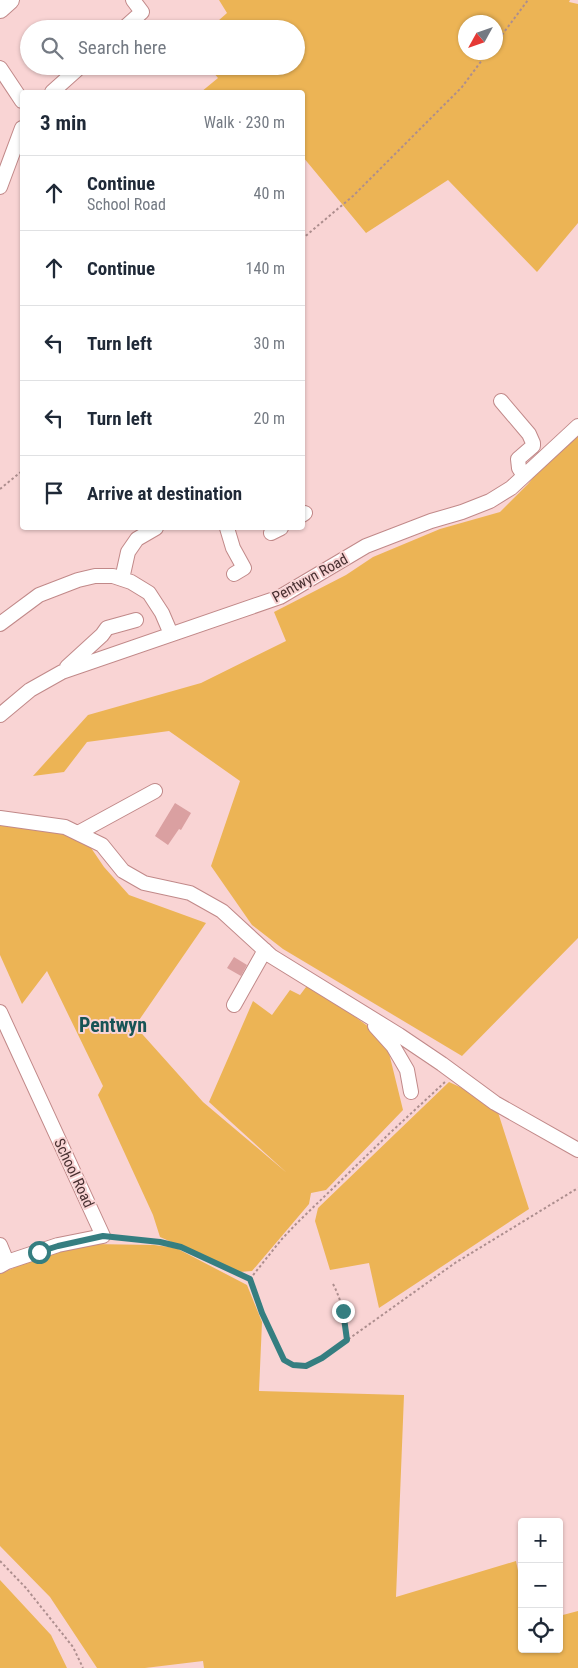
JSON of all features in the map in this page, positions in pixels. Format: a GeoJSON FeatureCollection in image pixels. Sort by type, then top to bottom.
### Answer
{"type":"FeatureCollection","features":[{"type":"Feature","properties":{"kind":"main road"},"geometry":{"type":"LineString","coordinates":[[0,9],[10,0]]}},
{"type":"Feature","properties":{"kind":"street"},"geometry":{"type":"LineString","coordinates":[[133,0],[142,12],[133,20]]}},
{"type":"Feature","properties":{"kind":"street"},"geometry":{"type":"LineString","coordinates":[[0,68],[20,98]]}},
{"type":"Feature","properties":{"kind":"street"},"geometry":{"type":"LineString","coordinates":[[54,90],[71,75]]}},
{"type":"Feature","properties":{"kind":"street"},"geometry":{"type":"LineString","coordinates":[[0,187],[20,133]]}},
{"type":"Feature","properties":{"kind":"street"},"geometry":{"type":"LineString","coordinates":[[501,401],[534,443],[518,459],[519,468],[524,476]]}},
{"type":"Feature","properties":{"kind":"street","name":"Pentwyn Road"},"geometry":{"type":"LineString","coordinates":[[0,715],[30,690],[62,672],[280,597],[366,546],[490,501],[511,488],[578,426]]}},
{"type":"Feature","properties":{"kind":"street"},"geometry":{"type":"LineString","coordinates":[[122,579],[128,552],[137,539],[153,530]]}},
{"type":"Feature","properties":{"kind":"street"},"geometry":{"type":"LineString","coordinates":[[228,530],[233,548],[244,568],[234,574]]}},
{"type":"Feature","properties":{"kind":"street"},"geometry":{"type":"LineString","coordinates":[[0,624],[39,595],[78,580],[95,576],[113,576],[131,582],[149,593],[162,613],[172,634]]}},
{"type":"Feature","properties":{"kind":"street"},"geometry":{"type":"LineString","coordinates":[[62,672],[102,635],[107,628],[136,620]]}},
{"type":"Feature","properties":{"kind":"street"},"geometry":{"type":"LineString","coordinates":[[78,833],[155,791]]}},
{"type":"Feature","properties":{"kind":"street"},"geometry":{"type":"LineString","coordinates":[[0,818],[65,827],[102,845],[123,870],[144,883],[190,893],[222,910],[271,956],[322,986],[435,1059],[495,1103],[578,1150]]}},
{"type":"Feature","properties":{"kind":"street"},"geometry":{"type":"LineString","coordinates":[[234,1005],[265,950]]}},
{"type":"Feature","properties":{"kind":"street"},"geometry":{"type":"LineString","coordinates":[[322,986],[325,993],[374,1024],[393,1046],[406,1070],[411,1092]]}},
{"type":"Feature","properties":{"kind":"street","name":"School Road"},"geometry":{"type":"LineString","coordinates":[[0,1012],[103,1236]]}},
{"type":"Feature","properties":{"kind":"street"},"geometry":{"type":"LineString","coordinates":[[0,1245],[4,1264],[58,1246],[103,1236]]}},
{"type":"Feature","properties":{"kind":"path"},"geometry":{"type":"LineString","coordinates":[[503,34],[528,0]]}},
{"type":"Feature","properties":{"kind":"path"},"geometry":{"type":"LineString","coordinates":[[305,236],[353,196],[462,88],[482,60]]}},
{"type":"Feature","properties":{"kind":"path"},"geometry":{"type":"LineString","coordinates":[[0,489],[20,473]]}},
{"type":"Feature","properties":{"kind":"path"},"geometry":{"type":"LineString","coordinates":[[250,1279],[297,1223],[454,1074]]}},
{"type":"Feature","properties":{"kind":"path"},"geometry":{"type":"LineString","coordinates":[[103,1236],[160,1242],[181,1247],[250,1279],[262,1313],[284,1360],[293,1365],[306,1366],[322,1358],[455,1263],[578,1188]]}},
{"type":"Feature","properties":{"kind":"path"},"geometry":{"type":"LineString","coordinates":[[333,1284],[343,1311],[347,1340]]}},
{"type":"Feature","properties":{"kind":"path"},"geometry":{"type":"LineString","coordinates":[[0,1561],[26,1588],[73,1647],[83,1668]]}},
{"type":"Feature","properties":{"kind":"shaded area"},"geometry":{"type":"Polygon","coordinates":[[[219,0],[570,0],[569,2],[578,4],[578,223],[537,272],[448,180],[366,233],[305,159],[305,90],[203,90],[218,78],[216,75],[305,75],[305,20],[219,20],[227,13],[219,0]]]}},
{"type":"Feature","properties":{"kind":"shaded area"},"geometry":{"type":"Polygon","coordinates":[[[578,434],[578,938],[462,1056],[283,949],[252,925],[211,866],[240,781],[169,731],[87,742],[64,772],[33,776],[88,715],[201,683],[286,641],[274,612],[346,575],[373,557],[440,529],[500,512],[528,484],[553,454],[578,434]]]}},
{"type":"Feature","properties":{"kind":"shaded area"},"geometry":{"type":"Polygon","coordinates":[[[0,822],[53,826],[85,839],[104,867],[129,895],[206,923],[135,1026],[203,1102],[287,1173],[209,1102],[253,1001],[272,1015],[290,990],[300,995],[309,983],[373,1030],[389,1053],[403,1110],[326,1190],[311,1193],[309,1204],[252,1271],[239,1272],[160,1237],[153,1215],[98,1095],[103,1086],[47,971],[22,1004],[0,955],[0,822]]]}},
{"type":"Feature","properties":{"kind":"shaded area"},"geometry":{"type":"Polygon","coordinates":[[[449,1082],[495,1103],[529,1209],[379,1308],[369,1263],[330,1270],[315,1221],[318,1208],[449,1082]]]}},
{"type":"Feature","properties":{"kind":"shaded area"},"geometry":{"type":"Polygon","coordinates":[[[92,1244],[154,1245],[176,1248],[247,1285],[262,1322],[259,1391],[404,1395],[396,1597],[516,1561],[518,1571],[518,1653],[563,1653],[563,1615],[578,1611],[578,1668],[204,1668],[203,1661],[145,1668],[97,1668],[50,1597],[0,1546],[0,1274],[38,1257],[92,1244]]]}},
{"type":"Feature","properties":{"kind":"shaded area"},"geometry":{"type":"Polygon","coordinates":[[[0,1580],[51,1635],[67,1668],[0,1668],[0,1580]]]}},
{"type":"Feature","properties":{"kind":"building"},"geometry":{"type":"Polygon","coordinates":[[[175,803],[191,813],[181,830],[179,829],[168,845],[155,836],[175,803]]]}},
{"type":"Feature","properties":{"kind":"building"},"geometry":{"type":"Polygon","coordinates":[[[234,957],[247,965],[241,976],[227,968],[234,957]]]}},
{"type":"Feature","properties":{"kind":"district","name":"Pentwyn"},"geometry":{"type":"Point","coordinates":[113,1025]}},
{"type":"Feature","properties":{"kind":"route"},"geometry":{"type":"LineString","coordinates":[[39,1252],[103,1236],[160,1242],[181,1247],[250,1279],[262,1313],[284,1360],[293,1365],[306,1366],[322,1358],[347,1340],[343,1311]]}}]}
